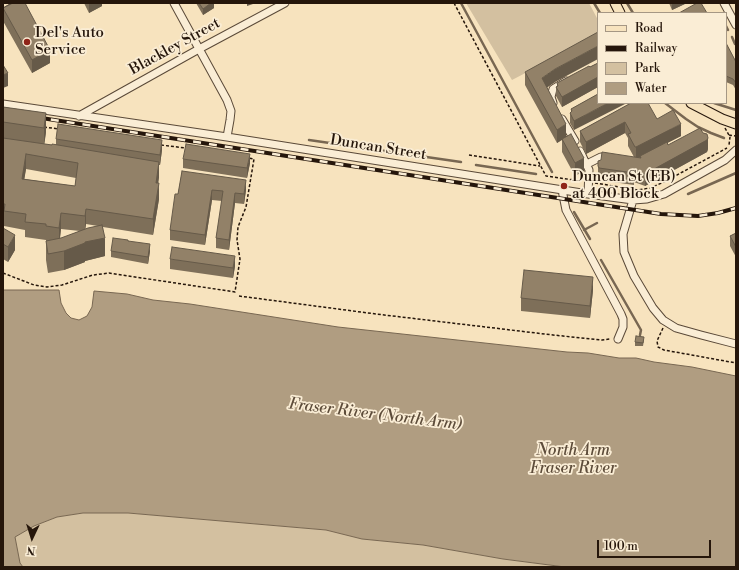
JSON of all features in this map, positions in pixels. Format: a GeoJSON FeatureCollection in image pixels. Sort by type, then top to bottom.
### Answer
{"type":"FeatureCollection","features":[{"type":"Feature","properties":{"kind":"main road"},"geometry":{"type":"LineString","coordinates":[[615,3],[620,12]]}},
{"type":"Feature","properties":{"kind":"main road"},"geometry":{"type":"LineString","coordinates":[[693,104],[716,117],[736,124]]}},
{"type":"Feature","properties":{"kind":"street"},"geometry":{"type":"LineString","coordinates":[[174,3],[227,100],[230,111],[227,137]]}},
{"type":"Feature","properties":{"kind":"street","name":"Blackley Street"},"geometry":{"type":"LineString","coordinates":[[79,116],[285,3]]}},
{"type":"Feature","properties":{"kind":"street"},"geometry":{"type":"LineString","coordinates":[[724,3],[736,25]]}},
{"type":"Feature","properties":{"kind":"street"},"geometry":{"type":"LineString","coordinates":[[571,78],[553,89],[551,97],[558,111],[576,136],[587,164],[589,170],[588,194]]}},
{"type":"Feature","properties":{"kind":"street","name":"Duncan Street"},"geometry":{"type":"LineString","coordinates":[[3,104],[633,200],[647,199],[664,194],[725,160],[736,150]]}},
{"type":"Feature","properties":{"kind":"street"},"geometry":{"type":"LineString","coordinates":[[587,164],[601,158],[615,160]]}},
{"type":"Feature","properties":{"kind":"street"},"geometry":{"type":"LineString","coordinates":[[562,190],[566,210],[622,314],[623,327],[618,339]]}},
{"type":"Feature","properties":{"kind":"street"},"geometry":{"type":"LineString","coordinates":[[633,200],[623,234],[624,252],[634,276],[653,308],[663,320],[676,328],[736,344]]}},
{"type":"Feature","properties":{"kind":"path"},"geometry":{"type":"LineString","coordinates":[[454,3],[546,176],[638,190],[650,188],[664,182],[728,147],[730,142],[727,132]]}},
{"type":"Feature","properties":{"kind":"path"},"geometry":{"type":"LineString","coordinates":[[42,127],[66,130]]}},
{"type":"Feature","properties":{"kind":"path"},"geometry":{"type":"LineString","coordinates":[[729,135],[736,136]]}},
{"type":"Feature","properties":{"kind":"path"},"geometry":{"type":"LineString","coordinates":[[160,145],[191,149]]}},
{"type":"Feature","properties":{"kind":"path"},"geometry":{"type":"LineString","coordinates":[[469,155],[541,166]]}},
{"type":"Feature","properties":{"kind":"path"},"geometry":{"type":"LineString","coordinates":[[3,273],[34,285],[47,287],[62,285],[93,275],[109,273],[235,292],[240,259],[237,240],[238,226],[246,207],[254,159],[246,158]]}},
{"type":"Feature","properties":{"kind":"path"},"geometry":{"type":"LineString","coordinates":[[239,296],[553,335],[602,340],[618,339]]}},
{"type":"Feature","properties":{"kind":"path"},"geometry":{"type":"LineString","coordinates":[[667,322],[657,340],[658,347],[664,350],[736,363]]}},
{"type":"Feature","properties":{"kind":"green space"},"geometry":{"type":"Polygon","coordinates":[[[466,3],[589,3],[597,18],[597,36],[512,80],[466,3]]]}},
{"type":"Feature","properties":{"kind":"green space"},"geometry":{"type":"Polygon","coordinates":[[[83,513],[128,513],[326,530],[362,539],[423,545],[503,559],[565,567],[23,567],[20,563],[14,537],[34,526],[57,517],[83,513]]]}},
{"type":"Feature","properties":{"kind":"water","name":"North Arm Fraser River"},"geometry":{"type":"Polygon","coordinates":[[[3,290],[59,290],[61,303],[66,313],[71,318],[79,320],[87,316],[92,307],[94,291],[127,294],[153,300],[190,304],[338,327],[588,353],[619,358],[636,358],[736,376],[736,567],[565,567],[503,559],[423,545],[362,539],[326,530],[128,513],[83,513],[57,517],[34,526],[15,537],[20,563],[23,567],[3,567],[3,290]]]}},
{"type":"Feature","properties":{"kind":"building"},"geometry":{"type":"Polygon","coordinates":[[[13,3],[25,3],[50,50],[32,60],[3,8],[13,3]]]}},
{"type":"Feature","properties":{"kind":"building"},"geometry":{"type":"Polygon","coordinates":[[[199,3],[211,3],[203,9],[199,3]]]}},
{"type":"Feature","properties":{"kind":"building"},"geometry":{"type":"Polygon","coordinates":[[[697,3],[701,3],[706,12],[681,12],[697,3]]]}},
{"type":"Feature","properties":{"kind":"building"},"geometry":{"type":"Polygon","coordinates":[[[597,33],[597,47],[555,69],[542,78],[566,124],[557,130],[525,72],[597,33]]]}},
{"type":"Feature","properties":{"kind":"building"},"geometry":{"type":"Polygon","coordinates":[[[727,45],[736,62],[736,83],[733,79],[727,76],[727,45]]]}},
{"type":"Feature","properties":{"kind":"building"},"geometry":{"type":"Polygon","coordinates":[[[597,64],[597,78],[562,97],[556,87],[558,86],[557,83],[589,66],[590,67],[597,64]]]}},
{"type":"Feature","properties":{"kind":"building"},"geometry":{"type":"Polygon","coordinates":[[[3,65],[8,73],[3,75],[3,65]]]}},
{"type":"Feature","properties":{"kind":"building"},"geometry":{"type":"Polygon","coordinates":[[[597,95],[597,104],[606,104],[574,121],[570,113],[572,111],[571,109],[597,95]]]}},
{"type":"Feature","properties":{"kind":"building"},"geometry":{"type":"Polygon","coordinates":[[[629,104],[649,104],[657,119],[673,110],[681,124],[636,147],[628,134],[631,133],[625,122],[586,142],[580,131],[629,104]]]}},
{"type":"Feature","properties":{"kind":"building"},"geometry":{"type":"Polygon","coordinates":[[[3,107],[46,113],[44,128],[3,122],[3,107]]]}},
{"type":"Feature","properties":{"kind":"building"},"geometry":{"type":"Polygon","coordinates":[[[58,124],[162,140],[160,155],[56,139],[58,124]]]}},
{"type":"Feature","properties":{"kind":"building"},"geometry":{"type":"Polygon","coordinates":[[[700,128],[703,133],[707,134],[707,140],[645,174],[634,170],[634,173],[599,168],[598,166],[598,161],[601,160],[602,152],[641,158],[640,156],[667,142],[668,145],[700,128]]]}},
{"type":"Feature","properties":{"kind":"building"},"geometry":{"type":"Polygon","coordinates":[[[571,134],[584,158],[575,163],[562,139],[571,134]]]}},
{"type":"Feature","properties":{"kind":"building"},"geometry":{"type":"Polygon","coordinates":[[[3,138],[52,144],[159,162],[156,183],[159,183],[153,219],[86,209],[85,216],[61,213],[59,228],[46,226],[46,224],[25,222],[26,214],[4,211],[5,204],[3,204],[3,138]],[[26,154],[22,179],[75,186],[78,163],[26,154]]]}},
{"type":"Feature","properties":{"kind":"building"},"geometry":{"type":"Polygon","coordinates":[[[186,144],[250,154],[247,168],[183,159],[186,144]]]}},
{"type":"Feature","properties":{"kind":"building"},"geometry":{"type":"Polygon","coordinates":[[[182,171],[246,180],[244,194],[235,193],[229,240],[216,238],[223,191],[212,190],[205,235],[170,230],[175,194],[178,194],[182,171]]]}},
{"type":"Feature","properties":{"kind":"building"},"geometry":{"type":"Polygon","coordinates":[[[102,225],[105,238],[85,242],[64,251],[48,254],[46,241],[61,238],[88,228],[102,225]]]}},
{"type":"Feature","properties":{"kind":"building"},"geometry":{"type":"Polygon","coordinates":[[[3,228],[15,235],[8,247],[3,244],[3,228]]]}},
{"type":"Feature","properties":{"kind":"building"},"geometry":{"type":"Polygon","coordinates":[[[736,233],[736,247],[730,236],[736,233]]]}},
{"type":"Feature","properties":{"kind":"building"},"geometry":{"type":"Polygon","coordinates":[[[113,238],[150,244],[148,257],[111,251],[113,238]]]}},
{"type":"Feature","properties":{"kind":"building"},"geometry":{"type":"Polygon","coordinates":[[[172,247],[235,256],[233,268],[170,259],[172,247]]]}},
{"type":"Feature","properties":{"kind":"building"},"geometry":{"type":"Polygon","coordinates":[[[524,270],[593,277],[590,306],[521,298],[524,270]]]}},
{"type":"Feature","properties":{"kind":"building"},"geometry":{"type":"Polygon","coordinates":[[[636,336],[644,337],[643,343],[635,342],[636,336]]]}},
{"type":"Feature","properties":{"kind":"waterway"},"geometry":{"type":"LineString","coordinates":[[461,3],[552,172]]}},
{"type":"Feature","properties":{"kind":"waterway"},"geometry":{"type":"LineString","coordinates":[[594,3],[599,12]]}},
{"type":"Feature","properties":{"kind":"waterway"},"geometry":{"type":"LineString","coordinates":[[627,3],[632,12]]}},
{"type":"Feature","properties":{"kind":"waterway"},"geometry":{"type":"LineString","coordinates":[[732,37],[735,44]]}},
{"type":"Feature","properties":{"kind":"waterway"},"geometry":{"type":"LineString","coordinates":[[666,104],[698,127],[724,138]]}},
{"type":"Feature","properties":{"kind":"waterway"},"geometry":{"type":"LineString","coordinates":[[717,104],[736,110]]}},
{"type":"Feature","properties":{"kind":"waterway"},"geometry":{"type":"LineString","coordinates":[[309,140],[461,162]]}},
{"type":"Feature","properties":{"kind":"waterway"},"geometry":{"type":"LineString","coordinates":[[476,165],[536,174]]}},
{"type":"Feature","properties":{"kind":"waterway"},"geometry":{"type":"LineString","coordinates":[[688,194],[736,173]]}},
{"type":"Feature","properties":{"kind":"waterway"},"geometry":{"type":"LineString","coordinates":[[574,212],[590,239]]}},
{"type":"Feature","properties":{"kind":"waterway"},"geometry":{"type":"LineString","coordinates":[[584,230],[597,223]]}},
{"type":"Feature","properties":{"kind":"waterway"},"geometry":{"type":"LineString","coordinates":[[601,260],[641,330],[640,335]]}},
{"type":"Feature","properties":{"kind":"railway"},"geometry":{"type":"LineString","coordinates":[[3,10],[15,3]]}},
{"type":"Feature","properties":{"kind":"railway"},"geometry":{"type":"LineString","coordinates":[[35,117],[661,214],[698,216],[736,208]]}},
{"type":"Feature","properties":{"kind":"place","name":"Del's Auto Service"},"geometry":{"type":"Point","coordinates":[27,42]}},
{"type":"Feature","properties":{"kind":"place","name":"Duncan St (EB) at 400 Block"},"geometry":{"type":"Point","coordinates":[564,186]}},
{"type":"Feature","properties":{"kind":"water label","name":"Fraser River (North Arm)"},"geometry":{"type":"Point","coordinates":[375,415]}}]}
